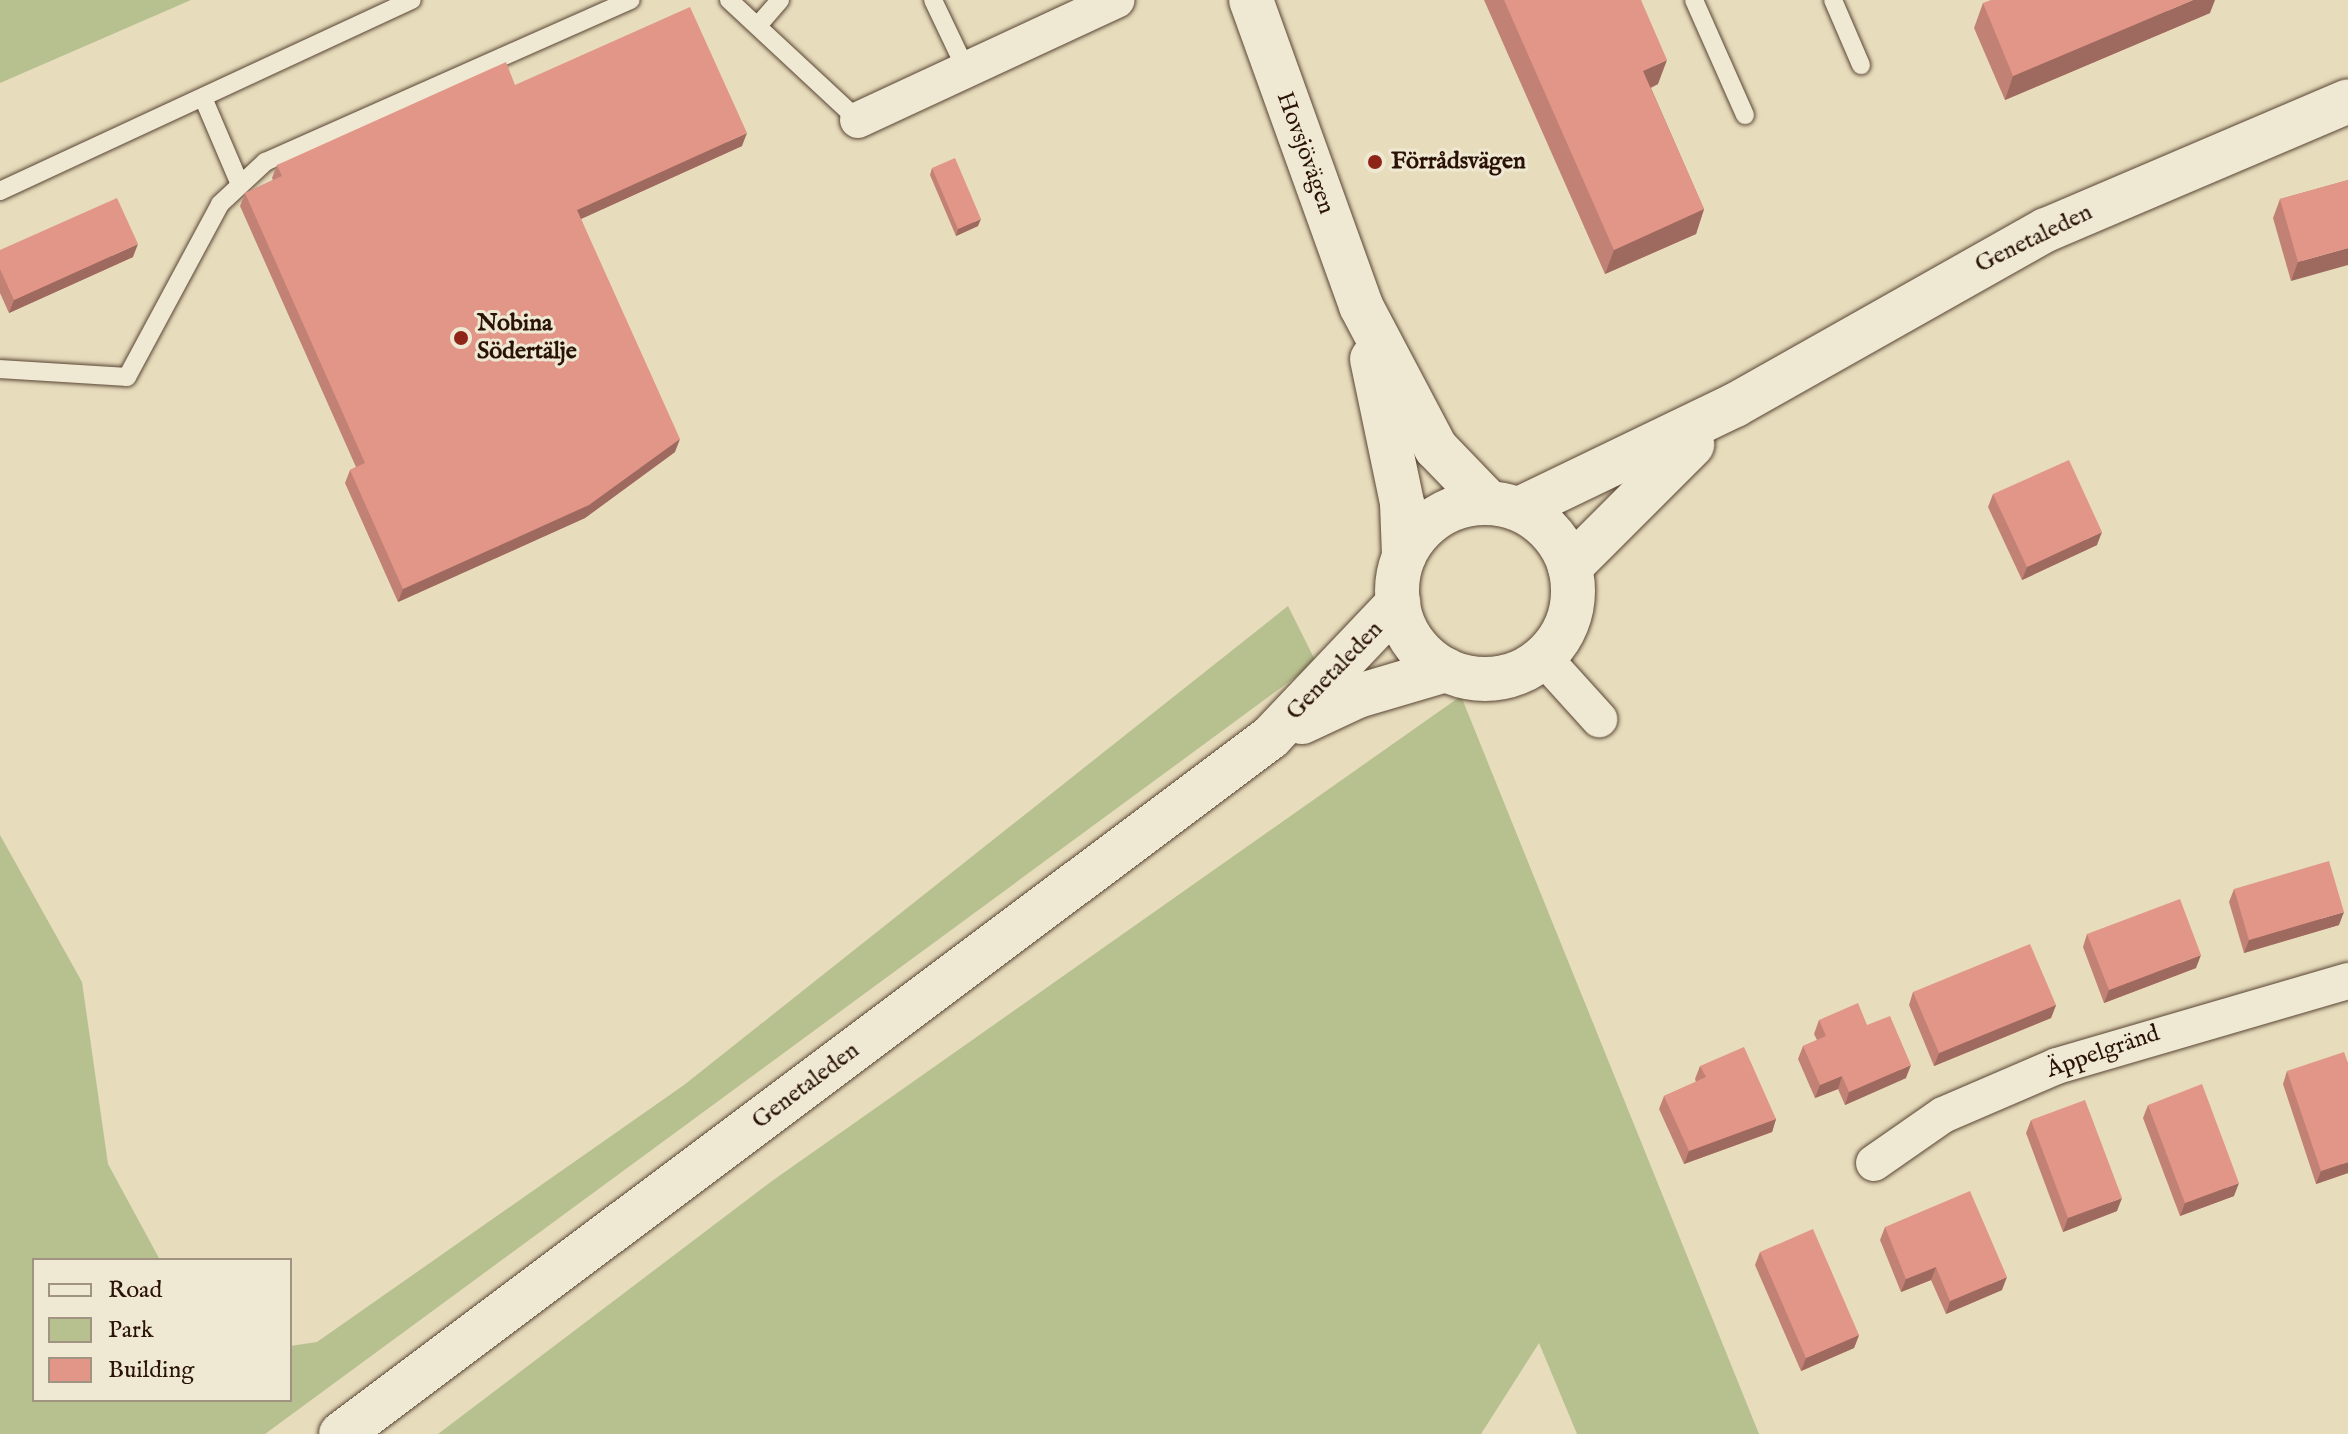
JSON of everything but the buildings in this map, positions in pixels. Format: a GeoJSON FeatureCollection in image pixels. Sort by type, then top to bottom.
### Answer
{"type":"FeatureCollection","features":[{"type":"Feature","properties":{"kind":"main road","name":"Hovsjövägen"},"geometry":{"type":"LineString","coordinates":[[1251,0],[1361,306],[1402,503],[1404,556]]}},
{"type":"Feature","properties":{"kind":"main road","name":"Genetaleden"},"geometry":{"type":"LineString","coordinates":[[1504,506],[1735,405],[2046,230],[2348,101]]}},
{"type":"Feature","properties":{"kind":"main road","name":"Hovsjövägen"},"geometry":{"type":"LineString","coordinates":[[1361,306],[1436,448],[1504,506]]}},
{"type":"Feature","properties":{"kind":"main road","name":"Genetaleden"},"geometry":{"type":"LineString","coordinates":[[1570,567],[1735,405]]}},
{"type":"Feature","properties":{"kind":"main road"},"geometry":{"type":"LineString","coordinates":[[1504,506],[1551,532],[1570,567],[1572,606],[1543,657],[1496,679],[1446,670],[1413,643],[1398,603],[1404,556],[1447,511],[1504,506]]}},
{"type":"Feature","properties":{"kind":"main road","name":"Genetaleden"},"geometry":{"type":"LineString","coordinates":[[341,1434],[1271,737],[1398,603]]}},
{"type":"Feature","properties":{"kind":"main road","name":"Genetaleden"},"geometry":{"type":"LineString","coordinates":[[1271,737],[1358,696],[1446,670]]}},
{"type":"Feature","properties":{"kind":"street"},"geometry":{"type":"LineString","coordinates":[[858,120],[965,67],[1117,0]]}},
{"type":"Feature","properties":{"kind":"street"},"geometry":{"type":"LineString","coordinates":[[1543,657],[1599,719]]}},
{"type":"Feature","properties":{"kind":"street","name":"Äppelgränd"},"geometry":{"type":"LineString","coordinates":[[1874,1163],[1943,1115],[2057,1066],[2348,981]]}},
{"type":"Feature","properties":{"kind":"lane"},"geometry":{"type":"LineString","coordinates":[[0,191],[204,100],[412,0]]}},
{"type":"Feature","properties":{"kind":"lane"},"geometry":{"type":"LineString","coordinates":[[0,369],[127,377],[239,182],[265,162],[631,0]]}},
{"type":"Feature","properties":{"kind":"lane"},"geometry":{"type":"LineString","coordinates":[[729,0],[761,22],[858,120]]}},
{"type":"Feature","properties":{"kind":"lane"},"geometry":{"type":"LineString","coordinates":[[761,22],[780,0]]}},
{"type":"Feature","properties":{"kind":"lane"},"geometry":{"type":"LineString","coordinates":[[933,0],[965,67]]}},
{"type":"Feature","properties":{"kind":"lane"},"geometry":{"type":"LineString","coordinates":[[1694,0],[1745,115]]}},
{"type":"Feature","properties":{"kind":"lane"},"geometry":{"type":"LineString","coordinates":[[1833,0],[1861,65]]}},
{"type":"Feature","properties":{"kind":"lane"},"geometry":{"type":"LineString","coordinates":[[204,100],[239,182]]}},
{"type":"Feature","properties":{"kind":"green space"},"geometry":{"type":"Polygon","coordinates":[[[0,0],[191,0],[0,83],[0,0]]]}},
{"type":"Feature","properties":{"kind":"green space"},"geometry":{"type":"Polygon","coordinates":[[[1288,606],[1316,662],[265,1434],[0,1434],[0,835],[82,982],[108,1164],[159,1258],[32,1258],[32,1402],[292,1402],[292,1346],[317,1342],[684,1085],[1288,606]]]}},
{"type":"Feature","properties":{"kind":"green space"},"geometry":{"type":"Polygon","coordinates":[[[1461,696],[1759,1434],[1577,1434],[1539,1343],[1481,1434],[438,1434],[772,1181],[1461,696]]]}},
{"type":"Feature","properties":{"kind":"place","name":"Förrådsvägen"},"geometry":{"type":"Point","coordinates":[1375,162]}},
{"type":"Feature","properties":{"kind":"place","name":"Nobina Södertälje"},"geometry":{"type":"Point","coordinates":[461,338]}}]}
